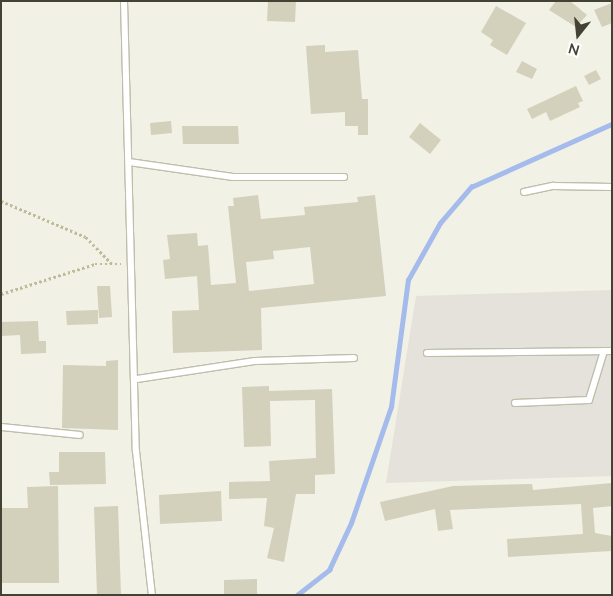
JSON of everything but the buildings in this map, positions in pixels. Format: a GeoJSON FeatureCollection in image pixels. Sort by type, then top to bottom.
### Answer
{"type":"FeatureCollection","features":[{"type":"Feature","properties":{"kind":"lane"},"geometry":{"type":"LineString","coordinates":[[124,1],[137,379],[136,451],[152,595]]}},
{"type":"Feature","properties":{"kind":"lane"},"geometry":{"type":"LineString","coordinates":[[129,162],[233,176],[344,177]]}},
{"type":"Feature","properties":{"kind":"lane"},"geometry":{"type":"LineString","coordinates":[[524,192],[553,186],[612,188]]}},
{"type":"Feature","properties":{"kind":"lane"},"geometry":{"type":"LineString","coordinates":[[427,353],[608,351],[589,400],[515,403]]}},
{"type":"Feature","properties":{"kind":"lane"},"geometry":{"type":"LineString","coordinates":[[137,379],[255,361],[354,358]]}},
{"type":"Feature","properties":{"kind":"lane"},"geometry":{"type":"LineString","coordinates":[[1,428],[80,434]]}},
{"type":"Feature","properties":{"kind":"path"},"geometry":{"type":"LineString","coordinates":[[1,201],[86,238],[112,264]]}},
{"type":"Feature","properties":{"kind":"path"},"geometry":{"type":"LineString","coordinates":[[1,294],[95,264],[133,265]]}},
{"type":"Feature","properties":{"kind":"shaded area"},"geometry":{"type":"Polygon","coordinates":[[[612,290],[612,476],[386,483],[416,296],[612,290]]]}},
{"type":"Feature","properties":{"kind":"waterway"},"geometry":{"type":"LineString","coordinates":[[297,595],[329,570],[351,523],[391,407],[408,280],[440,223],[471,187],[612,124]]}}]}
